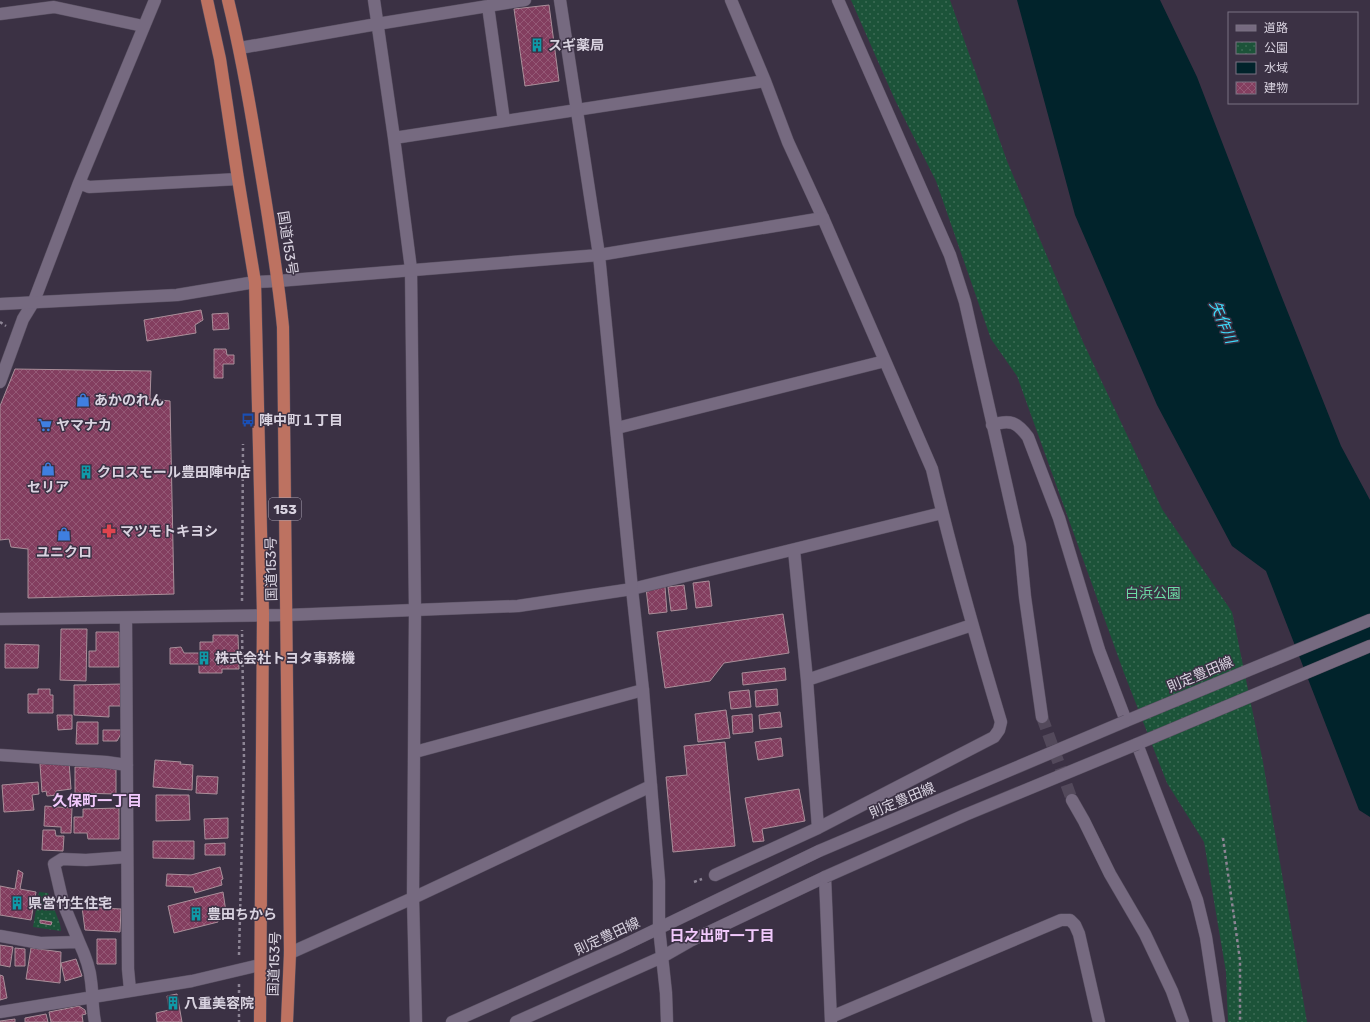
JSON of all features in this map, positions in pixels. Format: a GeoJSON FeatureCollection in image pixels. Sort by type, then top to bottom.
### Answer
{"type":"FeatureCollection","features":[{"type":"Feature","properties":{"kind":"highway","name":"国道153号"},"geometry":{"type":"LineString","coordinates":[[207,0],[220,60],[255,282],[263,614],[260,1022]]}},
{"type":"Feature","properties":{"kind":"highway","name":"国道153号"},"geometry":{"type":"LineString","coordinates":[[228,0],[240,48],[278,281],[283,327],[290,953],[287,1022]]}},
{"type":"Feature","properties":{"kind":"street"},"geometry":{"type":"LineString","coordinates":[[0,382],[23,319],[34,301],[78,183],[155,0]]}},
{"type":"Feature","properties":{"kind":"street"},"geometry":{"type":"LineString","coordinates":[[374,0],[411,269],[415,611],[413,898],[416,1022]]}},
{"type":"Feature","properties":{"kind":"street"},"geometry":{"type":"LineString","coordinates":[[240,48],[525,0]]}},
{"type":"Feature","properties":{"kind":"street"},"geometry":{"type":"LineString","coordinates":[[560,0],[599,255],[643,690],[659,881],[659,928],[667,1022]]}},
{"type":"Feature","properties":{"kind":"street"},"geometry":{"type":"LineString","coordinates":[[715,875],[818,828],[994,737],[999,730],[1001,722],[972,625],[942,513],[932,469],[788,142],[765,81],[731,0]]}},
{"type":"Feature","properties":{"kind":"street"},"geometry":{"type":"LineString","coordinates":[[838,0],[950,255],[965,302],[1020,545],[1026,604],[1042,717]]}},
{"type":"Feature","properties":{"kind":"street"},"geometry":{"type":"LineString","coordinates":[[0,14],[53,4],[143,26]]}},
{"type":"Feature","properties":{"kind":"street"},"geometry":{"type":"LineString","coordinates":[[488,6],[504,121]]}},
{"type":"Feature","properties":{"kind":"street"},"geometry":{"type":"LineString","coordinates":[[394,138],[765,81]]}},
{"type":"Feature","properties":{"kind":"street"},"geometry":{"type":"LineString","coordinates":[[78,183],[89,187],[238,179]]}},
{"type":"Feature","properties":{"kind":"street"},"geometry":{"type":"LineString","coordinates":[[0,304],[34,301],[177,295],[255,282],[599,255],[822,218]]}},
{"type":"Feature","properties":{"kind":"street"},"geometry":{"type":"LineString","coordinates":[[617,428],[885,361]]}},
{"type":"Feature","properties":{"kind":"street"},"geometry":{"type":"LineString","coordinates":[[992,426],[1003,421],[1012,423],[1020,428],[1028,437],[1060,518],[1099,650],[1126,721]]}},
{"type":"Feature","properties":{"kind":"street"},"geometry":{"type":"LineString","coordinates":[[0,618],[126,618],[242,614],[287,615],[518,606],[632,589],[942,513]]}},
{"type":"Feature","properties":{"kind":"street"},"geometry":{"type":"LineString","coordinates":[[794,550],[807,680],[818,828]]}},
{"type":"Feature","properties":{"kind":"street"},"geometry":{"type":"LineString","coordinates":[[126,618],[128,969],[130,990]]}},
{"type":"Feature","properties":{"kind":"street","name":"則定豊田線"},"geometry":{"type":"LineString","coordinates":[[452,1022],[620,947],[819,851],[1370,620]]}},
{"type":"Feature","properties":{"kind":"street"},"geometry":{"type":"LineString","coordinates":[[807,680],[972,625]]}},
{"type":"Feature","properties":{"kind":"street"},"geometry":{"type":"LineString","coordinates":[[516,1022],[662,957],[690,941],[825,877],[965,816],[1370,646]]}},
{"type":"Feature","properties":{"kind":"street"},"geometry":{"type":"LineString","coordinates":[[415,752],[643,690]]}},
{"type":"Feature","properties":{"kind":"street"},"geometry":{"type":"LineString","coordinates":[[1137,744],[1198,900],[1206,937],[1219,1022]]}},
{"type":"Feature","properties":{"kind":"street"},"geometry":{"type":"LineString","coordinates":[[0,756],[106,762],[127,765]]}},
{"type":"Feature","properties":{"kind":"street"},"geometry":{"type":"LineString","coordinates":[[290,953],[413,898],[651,786]]}},
{"type":"Feature","properties":{"kind":"street"},"geometry":{"type":"LineString","coordinates":[[1072,800],[1110,874],[1145,934],[1172,991],[1183,1022]]}},
{"type":"Feature","properties":{"kind":"street"},"geometry":{"type":"LineString","coordinates":[[95,1022],[91,980],[86,958],[63,903],[54,864],[62,859],[86,860],[128,858]]}},
{"type":"Feature","properties":{"kind":"street"},"geometry":{"type":"LineString","coordinates":[[825,877],[831,1019],[1061,920],[1070,920],[1075,925],[1079,934],[1099,1022]]}},
{"type":"Feature","properties":{"kind":"street"},"geometry":{"type":"LineString","coordinates":[[0,936],[40,942],[79,942]]}},
{"type":"Feature","properties":{"kind":"street"},"geometry":{"type":"LineString","coordinates":[[0,1012],[192,981],[260,965]]}},
{"type":"Feature","properties":{"kind":"path"},"geometry":{"type":"LineString","coordinates":[[239,1022],[244,759],[242,614],[243,439]]}},
{"type":"Feature","properties":{"kind":"path"},"geometry":{"type":"LineString","coordinates":[[1223,838],[1240,960],[1240,1022]]}},
{"type":"Feature","properties":{"kind":"green space","name":"白浜公園"},"geometry":{"type":"Polygon","coordinates":[[[851,0],[950,0],[1007,161],[1083,342],[1162,509],[1232,612],[1263,762],[1307,1022],[1228,1022],[1226,972],[1204,842],[1167,783],[1124,673],[1017,376],[991,339],[936,181],[895,100],[851,0]]]}},
{"type":"Feature","properties":{"kind":"green space"},"geometry":{"type":"Polygon","coordinates":[[[39,892],[48,893],[60,924],[61,931],[33,927],[39,892]]]}},
{"type":"Feature","properties":{"kind":"water","name":"矢作川"},"geometry":{"type":"Polygon","coordinates":[[[1017,0],[1160,0],[1197,77],[1341,446],[1370,500],[1370,817],[1359,810],[1266,571],[1232,546],[1157,405],[1075,215],[1017,0]]]}},
{"type":"Feature","properties":{"kind":"building","name":"スギ薬局"},"geometry":{"type":"Polygon","coordinates":[[[549,5],[559,81],[525,86],[514,9],[549,5]]]}},
{"type":"Feature","properties":{"kind":"building"},"geometry":{"type":"Polygon","coordinates":[[[201,310],[203,320],[195,325],[196,333],[147,341],[144,320],[201,310]]]}},
{"type":"Feature","properties":{"kind":"building"},"geometry":{"type":"Polygon","coordinates":[[[228,313],[229,329],[213,330],[212,314],[228,313]]]}},
{"type":"Feature","properties":{"kind":"building"},"geometry":{"type":"Polygon","coordinates":[[[214,349],[226,349],[227,355],[234,355],[234,364],[223,364],[223,378],[214,378],[214,349]]]}},
{"type":"Feature","properties":{"kind":"building","name":"クロスモール豊田陣中店"},"geometry":{"type":"Polygon","coordinates":[[[15,369],[151,371],[150,399],[170,401],[174,594],[28,598],[28,549],[11,547],[9,539],[0,540],[0,406],[15,369]]]}},
{"type":"Feature","properties":{"kind":"building"},"geometry":{"type":"Polygon","coordinates":[[[709,581],[712,606],[696,608],[693,583],[709,581]]]}},
{"type":"Feature","properties":{"kind":"building"},"geometry":{"type":"Polygon","coordinates":[[[684,585],[687,609],[671,611],[668,587],[684,585]]]}},
{"type":"Feature","properties":{"kind":"building"},"geometry":{"type":"Polygon","coordinates":[[[665,587],[667,612],[649,614],[646,588],[665,587]]]}},
{"type":"Feature","properties":{"kind":"building"},"geometry":{"type":"Polygon","coordinates":[[[783,614],[789,653],[724,663],[710,681],[665,688],[657,632],[783,614]]]}},
{"type":"Feature","properties":{"kind":"building"},"geometry":{"type":"Polygon","coordinates":[[[61,629],[87,629],[86,681],[60,680],[61,629]]]}},
{"type":"Feature","properties":{"kind":"building"},"geometry":{"type":"Polygon","coordinates":[[[96,632],[119,632],[119,667],[89,667],[89,651],[96,651],[96,632]]]}},
{"type":"Feature","properties":{"kind":"building","name":"株式会社トヨタ事務機"},"geometry":{"type":"Polygon","coordinates":[[[213,635],[238,635],[239,669],[222,669],[222,673],[199,673],[199,664],[170,664],[170,648],[181,647],[184,653],[200,653],[200,642],[213,642],[213,635]]]}},
{"type":"Feature","properties":{"kind":"building"},"geometry":{"type":"Polygon","coordinates":[[[5,644],[39,645],[38,668],[5,668],[5,644]]]}},
{"type":"Feature","properties":{"kind":"building"},"geometry":{"type":"Polygon","coordinates":[[[785,668],[786,680],[743,685],[742,673],[785,668]]]}},
{"type":"Feature","properties":{"kind":"building"},"geometry":{"type":"Polygon","coordinates":[[[123,684],[123,706],[109,706],[109,717],[74,715],[74,685],[123,684]]]}},
{"type":"Feature","properties":{"kind":"building"},"geometry":{"type":"Polygon","coordinates":[[[38,689],[50,689],[50,695],[53,695],[53,713],[28,713],[28,694],[38,694],[38,689]]]}},
{"type":"Feature","properties":{"kind":"building"},"geometry":{"type":"Polygon","coordinates":[[[777,689],[778,705],[756,707],[755,691],[777,689]]]}},
{"type":"Feature","properties":{"kind":"building"},"geometry":{"type":"Polygon","coordinates":[[[749,690],[751,707],[731,709],[729,692],[749,690]]]}},
{"type":"Feature","properties":{"kind":"building"},"geometry":{"type":"Polygon","coordinates":[[[726,710],[730,738],[698,742],[695,714],[726,710]]]}},
{"type":"Feature","properties":{"kind":"building"},"geometry":{"type":"Polygon","coordinates":[[[780,712],[782,727],[760,729],[759,715],[780,712]]]}},
{"type":"Feature","properties":{"kind":"building"},"geometry":{"type":"Polygon","coordinates":[[[752,714],[753,732],[733,734],[732,716],[752,714]]]}},
{"type":"Feature","properties":{"kind":"building"},"geometry":{"type":"Polygon","coordinates":[[[57,715],[72,715],[72,729],[58,730],[57,715]]]}},
{"type":"Feature","properties":{"kind":"building"},"geometry":{"type":"Polygon","coordinates":[[[77,722],[98,722],[98,744],[76,744],[77,722]]]}},
{"type":"Feature","properties":{"kind":"building"},"geometry":{"type":"Polygon","coordinates":[[[103,730],[123,730],[117,741],[103,741],[103,730]]]}},
{"type":"Feature","properties":{"kind":"building"},"geometry":{"type":"Polygon","coordinates":[[[781,738],[783,756],[758,760],[755,742],[781,738]]]}},
{"type":"Feature","properties":{"kind":"building"},"geometry":{"type":"Polygon","coordinates":[[[725,742],[735,846],[673,852],[666,777],[687,775],[684,746],[725,742]]]}},
{"type":"Feature","properties":{"kind":"building"},"geometry":{"type":"Polygon","coordinates":[[[155,760],[181,762],[180,764],[193,765],[192,790],[153,787],[155,760]]]}},
{"type":"Feature","properties":{"kind":"building"},"geometry":{"type":"Polygon","coordinates":[[[69,762],[71,789],[56,791],[58,795],[47,796],[46,791],[42,792],[40,764],[69,762]]]}},
{"type":"Feature","properties":{"kind":"building"},"geometry":{"type":"Polygon","coordinates":[[[75,767],[116,767],[116,794],[75,793],[75,767]]]}},
{"type":"Feature","properties":{"kind":"building"},"geometry":{"type":"Polygon","coordinates":[[[197,776],[218,777],[217,794],[196,793],[197,776]]]}},
{"type":"Feature","properties":{"kind":"building"},"geometry":{"type":"Polygon","coordinates":[[[38,782],[39,794],[32,795],[34,810],[4,812],[2,785],[38,782]]]}},
{"type":"Feature","properties":{"kind":"building"},"geometry":{"type":"Polygon","coordinates":[[[799,789],[805,821],[762,829],[764,841],[753,842],[745,798],[799,789]]]}},
{"type":"Feature","properties":{"kind":"building"},"geometry":{"type":"Polygon","coordinates":[[[156,795],[189,795],[190,820],[156,821],[156,795]]]}},
{"type":"Feature","properties":{"kind":"building"},"geometry":{"type":"Polygon","coordinates":[[[45,806],[72,808],[71,833],[61,833],[61,827],[44,826],[45,806]]]}},
{"type":"Feature","properties":{"kind":"building"},"geometry":{"type":"Polygon","coordinates":[[[119,808],[119,839],[88,839],[87,833],[74,833],[74,817],[83,817],[83,809],[119,808]]]}},
{"type":"Feature","properties":{"kind":"building"},"geometry":{"type":"Polygon","coordinates":[[[228,818],[228,838],[205,839],[204,819],[228,818]]]}},
{"type":"Feature","properties":{"kind":"building"},"geometry":{"type":"Polygon","coordinates":[[[43,830],[55,830],[56,836],[64,836],[63,851],[42,850],[43,830]]]}},
{"type":"Feature","properties":{"kind":"building"},"geometry":{"type":"Polygon","coordinates":[[[153,841],[194,841],[194,859],[153,858],[153,841]]]}},
{"type":"Feature","properties":{"kind":"building"},"geometry":{"type":"Polygon","coordinates":[[[225,843],[225,855],[205,855],[205,844],[225,843]]]}},
{"type":"Feature","properties":{"kind":"building"},"geometry":{"type":"Polygon","coordinates":[[[220,867],[223,879],[221,880],[222,885],[195,893],[193,887],[166,886],[167,874],[191,875],[220,867]]]}},
{"type":"Feature","properties":{"kind":"building","name":"県営竹生住宅"},"geometry":{"type":"Polygon","coordinates":[[[18,870],[23,873],[20,889],[36,892],[31,920],[0,915],[0,886],[15,889],[18,870]]]}},
{"type":"Feature","properties":{"kind":"building","name":"豊田ちから"},"geometry":{"type":"Polygon","coordinates":[[[223,892],[226,912],[218,915],[218,922],[174,933],[168,906],[223,892]]]}},
{"type":"Feature","properties":{"kind":"building"},"geometry":{"type":"Polygon","coordinates":[[[82,907],[121,909],[120,932],[85,930],[82,907]]]}},
{"type":"Feature","properties":{"kind":"building"},"geometry":{"type":"Polygon","coordinates":[[[40,920],[52,922],[51,925],[40,923],[40,920]]]}},
{"type":"Feature","properties":{"kind":"building"},"geometry":{"type":"Polygon","coordinates":[[[97,939],[116,939],[116,964],[97,964],[97,939]]]}},
{"type":"Feature","properties":{"kind":"building"},"geometry":{"type":"Polygon","coordinates":[[[0,945],[13,947],[10,967],[0,965],[0,945]]]}},
{"type":"Feature","properties":{"kind":"building"},"geometry":{"type":"Polygon","coordinates":[[[15,948],[25,949],[25,966],[15,966],[15,948]]]}},
{"type":"Feature","properties":{"kind":"building"},"geometry":{"type":"Polygon","coordinates":[[[31,948],[61,952],[60,983],[26,979],[31,948]]]}},
{"type":"Feature","properties":{"kind":"building"},"geometry":{"type":"Polygon","coordinates":[[[76,959],[82,976],[65,981],[61,963],[76,959]]]}},
{"type":"Feature","properties":{"kind":"building"},"geometry":{"type":"Polygon","coordinates":[[[0,975],[3,976],[7,998],[0,1000],[0,975]]]}},
{"type":"Feature","properties":{"kind":"building","name":"八重美容院"},"geometry":{"type":"Polygon","coordinates":[[[177,994],[182,1022],[157,1022],[156,1013],[169,1010],[167,996],[177,994]]]}},
{"type":"Feature","properties":{"kind":"building"},"geometry":{"type":"Polygon","coordinates":[[[79,1006],[85,1010],[86,1014],[82,1015],[83,1022],[51,1022],[49,1012],[79,1006]]]}},
{"type":"Feature","properties":{"kind":"building"},"geometry":{"type":"Polygon","coordinates":[[[46,1014],[48,1022],[25,1022],[25,1018],[46,1014]]]}},
{"type":"Feature","properties":{"kind":"building"},"geometry":{"type":"Polygon","coordinates":[[[15,1019],[15,1022],[0,1022],[0,1021],[15,1019]]]}},
{"type":"Feature","properties":{"kind":"tunnel"},"geometry":{"type":"LineString","coordinates":[[1042,717],[1072,800]]}},
{"type":"Feature","properties":{"kind":"place","name":"スギ薬局"},"geometry":{"type":"Point","coordinates":[537,45]}},
{"type":"Feature","properties":{"kind":"place","name":"あかのれん"},"geometry":{"type":"Point","coordinates":[83,400]}},
{"type":"Feature","properties":{"kind":"place","name":"陣中町１丁目"},"geometry":{"type":"Point","coordinates":[248,420]}},
{"type":"Feature","properties":{"kind":"place","name":"ヤマナカ"},"geometry":{"type":"Point","coordinates":[45,425]}},
{"type":"Feature","properties":{"kind":"place","name":"セリア"},"geometry":{"type":"Point","coordinates":[48,469]}},
{"type":"Feature","properties":{"kind":"place","name":"クロスモール豊田陣中店"},"geometry":{"type":"Point","coordinates":[86,472]}},
{"type":"Feature","properties":{"kind":"place","name":"マツモトキヨシ"},"geometry":{"type":"Point","coordinates":[109,531]}},
{"type":"Feature","properties":{"kind":"place","name":"ユニクロ"},"geometry":{"type":"Point","coordinates":[64,534]}},
{"type":"Feature","properties":{"kind":"place","name":"株式会社トヨタ事務機"},"geometry":{"type":"Point","coordinates":[204,658]}},
{"type":"Feature","properties":{"kind":"place","name":"県営竹生住宅"},"geometry":{"type":"Point","coordinates":[17,903]}},
{"type":"Feature","properties":{"kind":"place","name":"豊田ちから"},"geometry":{"type":"Point","coordinates":[196,914]}},
{"type":"Feature","properties":{"kind":"place","name":"八重美容院"},"geometry":{"type":"Point","coordinates":[173,1003]}},
{"type":"Feature","properties":{"kind":"district","name":"久保町一丁目"},"geometry":{"type":"Point","coordinates":[97,801]}},
{"type":"Feature","properties":{"kind":"district","name":"日之出町一丁目"},"geometry":{"type":"Point","coordinates":[722,936]}}]}
